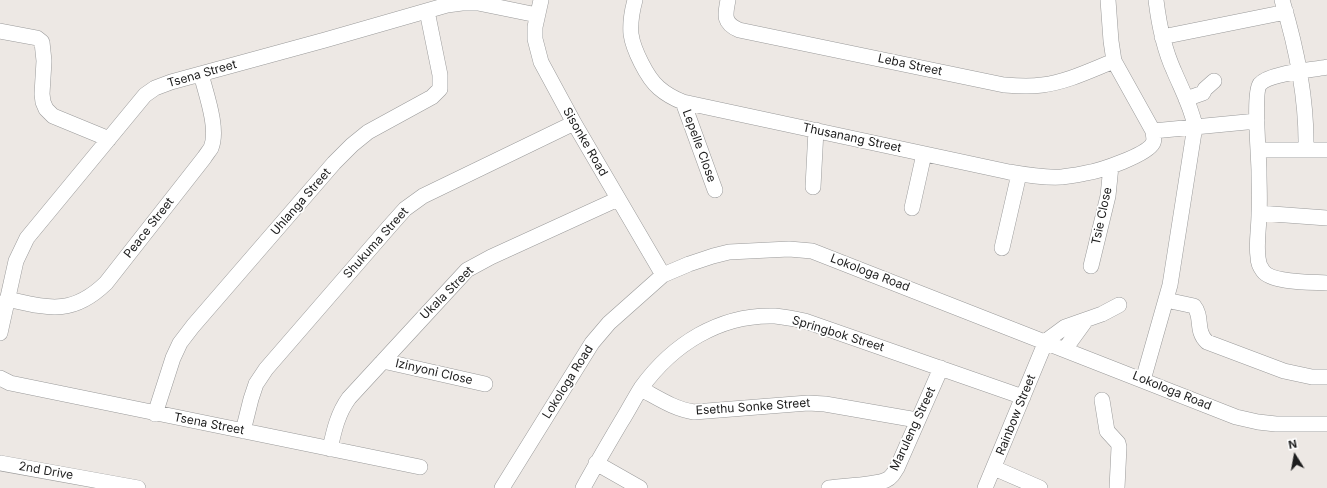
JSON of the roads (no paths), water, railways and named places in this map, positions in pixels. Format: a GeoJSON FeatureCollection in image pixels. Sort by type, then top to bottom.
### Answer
{"type":"FeatureCollection","features":[{"type":"Feature","properties":{"kind":"street","name":"Sisonke Road"},"geometry":{"type":"LineString","coordinates":[[541,0],[535,27],[535,39],[541,62],[574,123],[663,276]]}},
{"type":"Feature","properties":{"kind":"street","name":"Thusanang Street"},"geometry":{"type":"LineString","coordinates":[[635,0],[631,17],[631,34],[637,53],[646,72],[658,87],[683,102],[1019,174],[1035,176],[1060,177],[1086,173],[1111,166],[1141,153],[1152,144],[1154,138],[1152,131]]}},
{"type":"Feature","properties":{"kind":"street","name":"Leba Street"},"geometry":{"type":"LineString","coordinates":[[728,0],[725,13],[726,19],[732,27],[739,30],[1004,85],[1024,87],[1043,85],[1063,80],[1114,61]]}},
{"type":"Feature","properties":{"kind":"street"},"geometry":{"type":"LineString","coordinates":[[1108,0],[1114,61],[1152,131],[1257,121]]}},
{"type":"Feature","properties":{"kind":"street"},"geometry":{"type":"LineString","coordinates":[[1143,380],[1170,285],[1195,126],[1192,114],[1173,70],[1162,38],[1156,0]]}},
{"type":"Feature","properties":{"kind":"street","name":"Tsena Street"},"geometry":{"type":"LineString","coordinates":[[0,333],[16,261],[27,238],[145,95],[155,88],[171,82],[427,11],[462,3],[478,3],[537,16]]}},
{"type":"Feature","properties":{"kind":"street"},"geometry":{"type":"LineString","coordinates":[[1162,38],[1284,6],[1300,72],[1305,108],[1306,150]]}},
{"type":"Feature","properties":{"kind":"street","name":"Uhlanga Street"},"geometry":{"type":"LineString","coordinates":[[155,414],[166,376],[180,343],[334,163],[368,132],[432,97],[440,89],[440,75],[427,11]]}},
{"type":"Feature","properties":{"kind":"street"},"geometry":{"type":"LineString","coordinates":[[0,31],[30,36],[37,38],[42,42],[44,61],[42,94],[46,109],[53,116],[108,140]]}},
{"type":"Feature","properties":{"kind":"street"},"geometry":{"type":"LineString","coordinates":[[1327,67],[1284,74],[1268,79],[1261,83],[1257,90],[1259,150],[1258,256],[1260,266],[1268,276],[1276,279],[1327,283]]}},
{"type":"Feature","properties":{"kind":"street","name":"Peace Street"},"geometry":{"type":"LineString","coordinates":[[7,299],[51,308],[60,307],[70,305],[88,297],[106,283],[211,147],[213,127],[201,74]]}},
{"type":"Feature","properties":{"kind":"street"},"geometry":{"type":"LineString","coordinates":[[1186,99],[1203,93],[1205,89],[1214,81]]}},
{"type":"Feature","properties":{"kind":"street","name":"Lepelle Close"},"geometry":{"type":"LineString","coordinates":[[683,102],[715,190]]}},
{"type":"Feature","properties":{"kind":"street","name":"Shukuma Street"},"geometry":{"type":"LineString","coordinates":[[243,431],[256,384],[266,369],[405,209],[423,196],[450,182],[574,123]]}},
{"type":"Feature","properties":{"kind":"street"},"geometry":{"type":"LineString","coordinates":[[813,187],[816,130]]}},
{"type":"Feature","properties":{"kind":"street"},"geometry":{"type":"LineString","coordinates":[[1259,150],[1327,150]]}},
{"type":"Feature","properties":{"kind":"street"},"geometry":{"type":"LineString","coordinates":[[912,208],[924,154]]}},
{"type":"Feature","properties":{"kind":"street","name":"Tsie Close"},"geometry":{"type":"LineString","coordinates":[[1091,266],[1108,196],[1111,166]]}},
{"type":"Feature","properties":{"kind":"street"},"geometry":{"type":"LineString","coordinates":[[1002,248],[1019,174]]}},
{"type":"Feature","properties":{"kind":"street","name":"Ukala Street"},"geometry":{"type":"LineString","coordinates":[[330,449],[336,422],[342,408],[467,270],[491,257],[618,199]]}},
{"type":"Feature","properties":{"kind":"street"},"geometry":{"type":"LineString","coordinates":[[1259,213],[1327,218]]}},
{"type":"Feature","properties":{"kind":"street","name":"Lokologa Road"},"geometry":{"type":"LineString","coordinates":[[502,488],[592,343],[609,323],[663,276],[713,256],[729,252],[788,249],[812,251],[1046,341],[1236,417],[1276,424],[1327,424]]}},
{"type":"Feature","properties":{"kind":"street"},"geometry":{"type":"LineString","coordinates":[[1166,300],[1191,305],[1196,308],[1200,332],[1207,342],[1284,371],[1312,377],[1327,377]]}},
{"type":"Feature","properties":{"kind":"street"},"geometry":{"type":"LineString","coordinates":[[1046,341],[1065,327],[1086,320],[1120,305]]}},
{"type":"Feature","properties":{"kind":"street","name":"Springbok Street"},"geometry":{"type":"LineString","coordinates":[[583,488],[596,463],[641,389],[662,363],[675,350],[689,340],[702,333],[735,320],[774,316],[805,320],[1023,397]]}},
{"type":"Feature","properties":{"kind":"street"},"geometry":{"type":"LineString","coordinates":[[1065,349],[1086,320]]}},
{"type":"Feature","properties":{"kind":"street","name":"Rainbow Street"},"geometry":{"type":"LineString","coordinates":[[985,488],[1046,341]]}},
{"type":"Feature","properties":{"kind":"street","name":"Izinyoni Close"},"geometry":{"type":"LineString","coordinates":[[383,361],[485,384]]}},
{"type":"Feature","properties":{"kind":"street","name":"Maruleng Street"},"geometry":{"type":"LineString","coordinates":[[829,488],[878,482],[887,480],[893,475],[941,368]]}},
{"type":"Feature","properties":{"kind":"street","name":"Tsena Street"},"geometry":{"type":"LineString","coordinates":[[0,378],[10,384],[420,467]]}},
{"type":"Feature","properties":{"kind":"street","name":"Esethu Sonke Street"},"geometry":{"type":"LineString","coordinates":[[641,389],[672,405],[694,412],[808,403],[825,404],[917,420]]}},
{"type":"Feature","properties":{"kind":"street"},"geometry":{"type":"LineString","coordinates":[[1102,400],[1108,431],[1118,443],[1119,447],[1118,488]]}},
{"type":"Feature","properties":{"kind":"street","name":"2nd Drive"},"geometry":{"type":"LineString","coordinates":[[0,463],[138,488]]}},
{"type":"Feature","properties":{"kind":"street"},"geometry":{"type":"LineString","coordinates":[[596,463],[640,488]]}},
{"type":"Feature","properties":{"kind":"street"},"geometry":{"type":"LineString","coordinates":[[994,468],[1040,488]]}}]}
